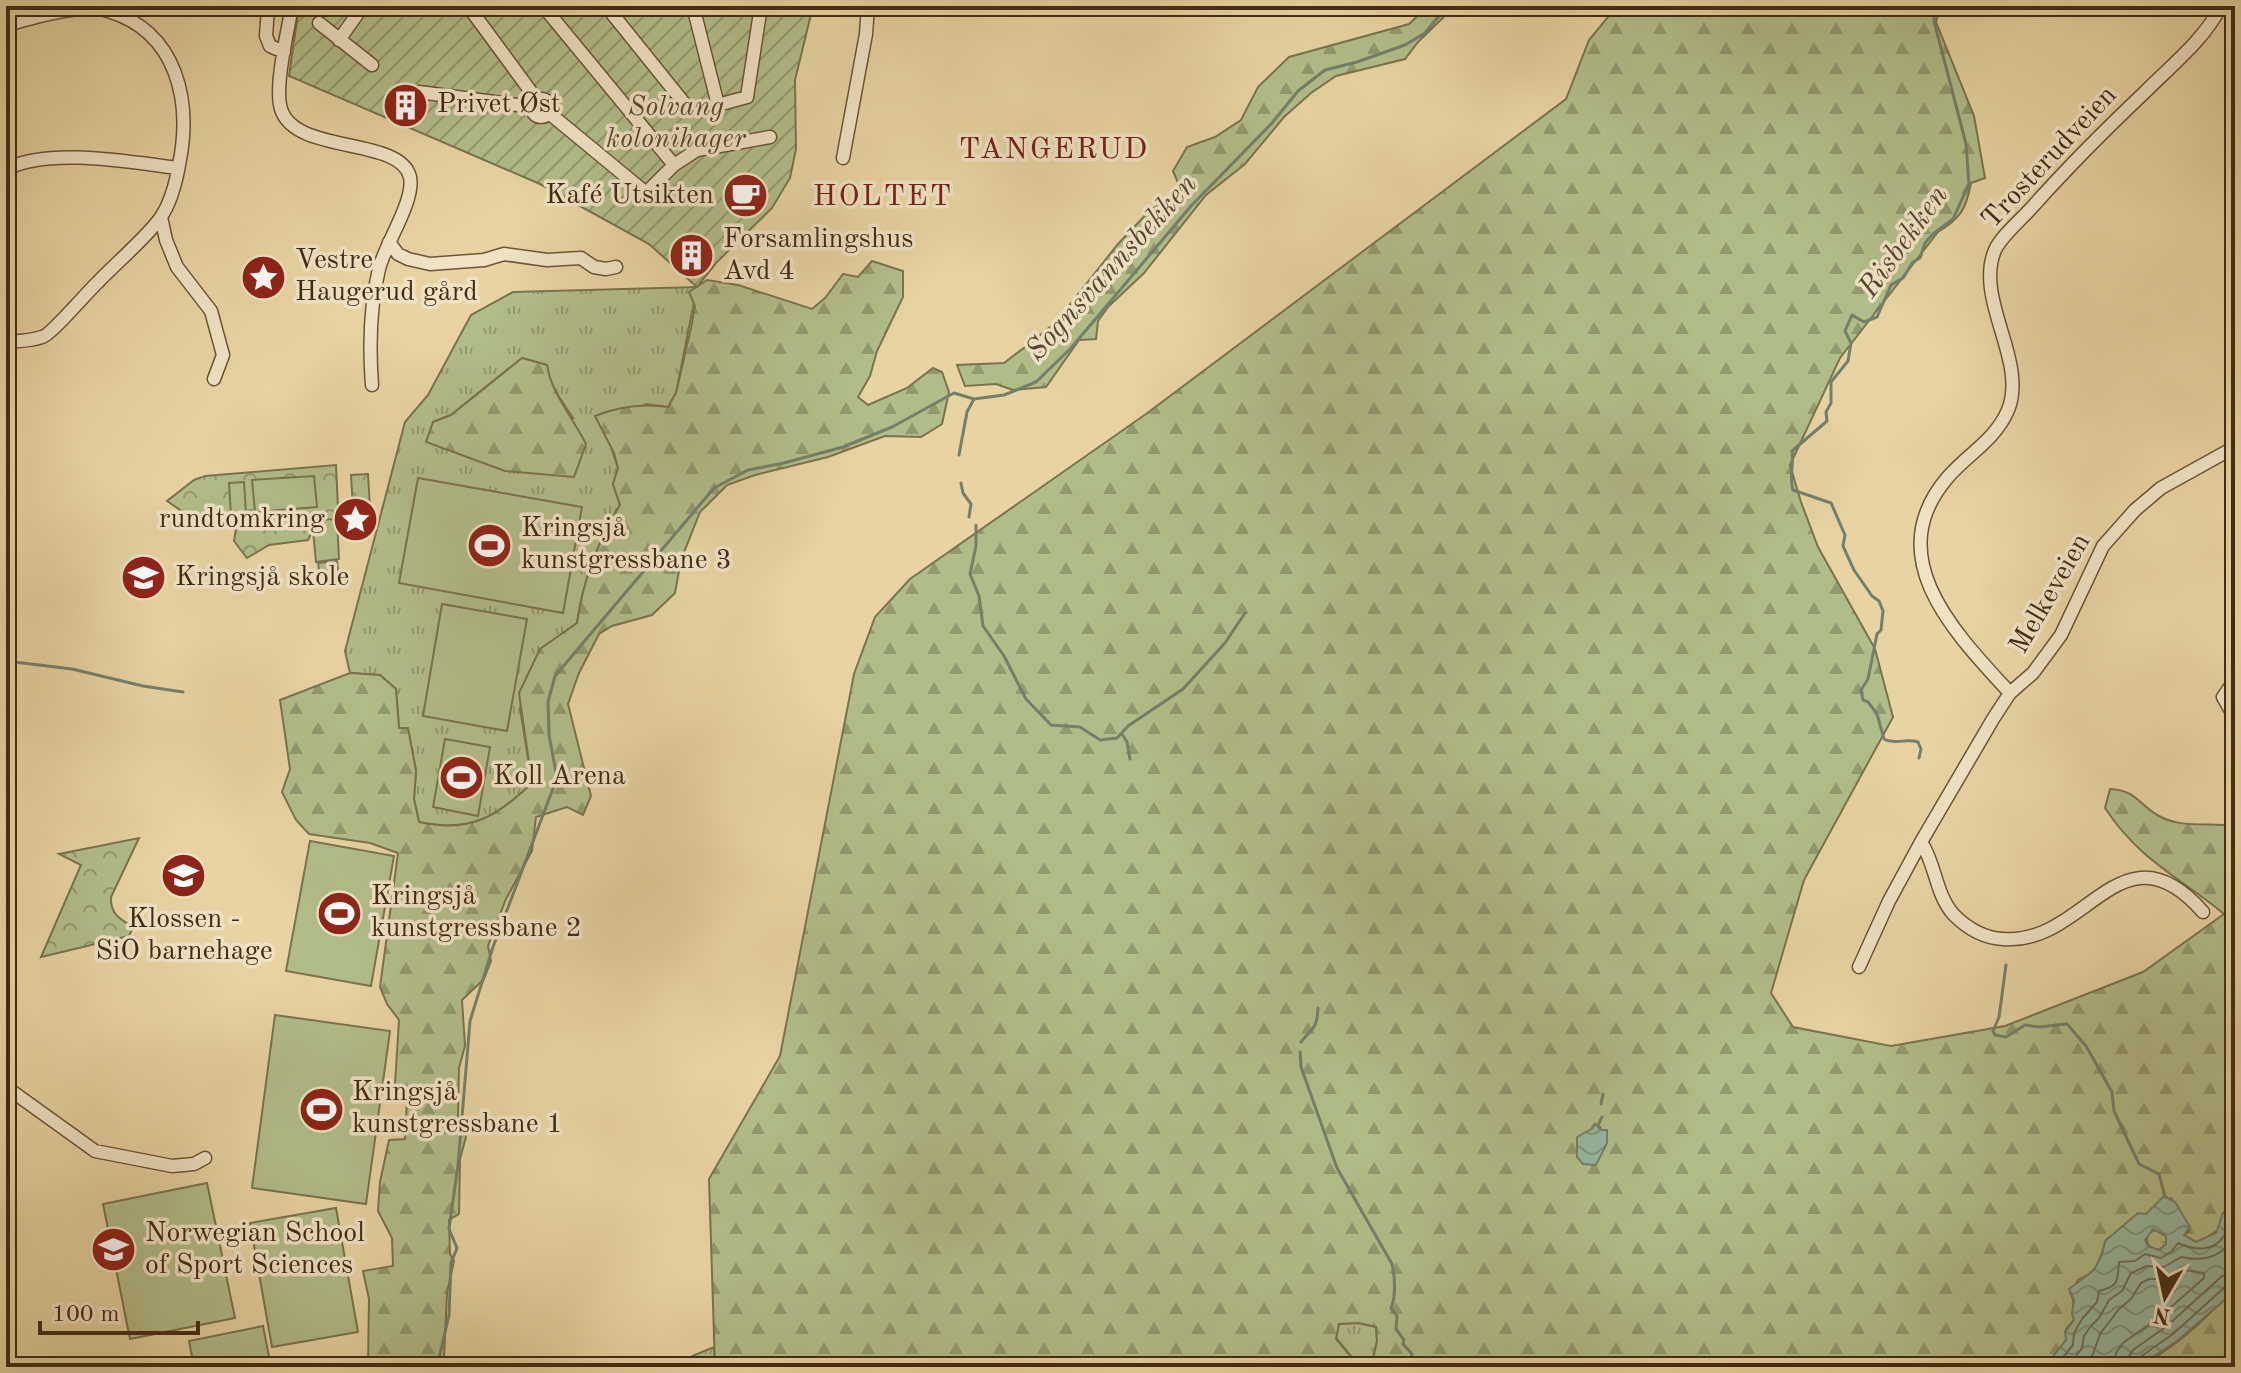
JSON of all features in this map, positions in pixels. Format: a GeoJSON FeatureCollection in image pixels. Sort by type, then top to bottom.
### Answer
{"type":"FeatureCollection","features":[{"type":"Feature","properties":{"kind":"street"},"geometry":{"type":"LineString","coordinates":[[292,6],[279,95],[280,108],[293,127],[303,133],[388,156],[403,165],[410,176],[410,192],[380,268],[373,311],[372,385]]}},
{"type":"Feature","properties":{"kind":"street"},"geometry":{"type":"LineString","coordinates":[[339,40],[363,6]]}},
{"type":"Feature","properties":{"kind":"street"},"geometry":{"type":"LineString","coordinates":[[468,6],[535,104],[533,112],[539,117],[549,113],[646,193],[674,165],[697,150],[770,137]]}},
{"type":"Feature","properties":{"kind":"street"},"geometry":{"type":"LineString","coordinates":[[543,6],[674,165]]}},
{"type":"Feature","properties":{"kind":"street"},"geometry":{"type":"LineString","coordinates":[[606,6],[689,108],[719,105],[747,97],[761,6]]}},
{"type":"Feature","properties":{"kind":"street"},"geometry":{"type":"LineString","coordinates":[[693,6],[719,105]]}},
{"type":"Feature","properties":{"kind":"street"},"geometry":{"type":"LineString","coordinates":[[843,158],[866,34],[868,6]]}},
{"type":"Feature","properties":{"kind":"street","name":"Trosterudveien"},"geometry":{"type":"LineString","coordinates":[[2010,693],[1962,641],[1942,613],[1930,592],[1919,547],[1923,516],[1933,494],[1951,472],[1994,434],[2008,410],[2012,394],[2009,366],[1990,278],[1996,249],[2074,161],[2186,51],[2212,22],[2221,6]]}},
{"type":"Feature","properties":{"kind":"street"},"geometry":{"type":"LineString","coordinates":[[268,8],[266,36],[270,46],[284,52]]}},
{"type":"Feature","properties":{"kind":"street"},"geometry":{"type":"LineString","coordinates":[[6,25],[69,11],[94,9],[124,18],[153,38],[171,65],[184,100],[178,168],[161,217],[46,337],[6,342]]}},
{"type":"Feature","properties":{"kind":"street"},"geometry":{"type":"LineString","coordinates":[[319,23],[372,65]]}},
{"type":"Feature","properties":{"kind":"street"},"geometry":{"type":"LineString","coordinates":[[419,92],[535,104]]}},
{"type":"Feature","properties":{"kind":"street"},"geometry":{"type":"LineString","coordinates":[[6,169],[19,162],[45,157],[178,168]]}},
{"type":"Feature","properties":{"kind":"street"},"geometry":{"type":"LineString","coordinates":[[161,217],[177,267],[211,311],[223,355],[214,379]]}},
{"type":"Feature","properties":{"kind":"street"},"geometry":{"type":"LineString","coordinates":[[389,242],[398,254],[430,264],[484,260],[504,254],[547,260],[581,258],[594,267],[616,267]]}},
{"type":"Feature","properties":{"kind":"street","name":"Melkeveien"},"geometry":{"type":"LineString","coordinates":[[1859,967],[1882,913],[1921,842],[2010,693],[2033,673],[2061,635],[2103,546],[2135,510],[2161,488],[2235,447]]}},
{"type":"Feature","properties":{"kind":"street"},"geometry":{"type":"LineString","coordinates":[[2235,680],[2223,697],[2235,718]]}},
{"type":"Feature","properties":{"kind":"street"},"geometry":{"type":"LineString","coordinates":[[1921,842],[1948,908],[1964,924],[1988,937],[2017,940],[2036,936],[2064,923],[2113,886],[2133,878],[2158,880],[2176,887],[2203,912]]}},
{"type":"Feature","properties":{"kind":"street"},"geometry":{"type":"LineString","coordinates":[[6,1087],[95,1151],[172,1166],[194,1164],[205,1158]]}},
{"type":"Feature","properties":{"kind":"green space","name":"Solvang kolonihager"},"geometry":{"type":"Polygon","coordinates":[[[299,6],[813,6],[795,80],[796,149],[790,178],[772,208],[717,262],[697,287],[649,244],[540,184],[289,76],[299,6]]]}},
{"type":"Feature","properties":{"kind":"green space"},"geometry":{"type":"Polygon","coordinates":[[[1428,6],[1455,6],[1405,59],[1336,76],[1284,117],[1245,164],[1206,195],[1144,273],[1108,307],[1098,321],[1096,339],[1079,340],[1046,387],[1013,390],[996,384],[965,386],[957,365],[1004,363],[1056,322],[1118,244],[1150,210],[1182,192],[1173,171],[1187,147],[1215,137],[1241,120],[1258,87],[1289,57],[1409,24],[1428,6]]]}},
{"type":"Feature","properties":{"kind":"green space"},"geometry":{"type":"Polygon","coordinates":[[[1617,6],[1940,6],[1936,22],[1974,116],[1985,178],[1971,183],[1961,212],[1938,232],[1840,358],[1790,465],[1818,547],[1875,649],[1893,717],[1804,880],[1771,993],[1793,1027],[1891,1046],[2005,1026],[2143,972],[2224,914],[2160,867],[2132,842],[2105,808],[2110,789],[2132,795],[2152,812],[2168,820],[2235,826],[2235,1203],[2223,1213],[2218,1230],[2196,1242],[2184,1235],[2189,1231],[2171,1198],[2107,1239],[2097,1266],[2078,1280],[2070,1293],[2074,1320],[2066,1329],[2066,1340],[2045,1367],[715,1367],[709,1179],[780,1056],[854,674],[875,617],[910,579],[1146,414],[1566,99],[1589,40],[1617,6]],[[1595,1124],[1589,1163],[1593,1165],[1604,1148],[1600,1127],[1595,1124]],[[1359,1323],[1339,1324],[1336,1339],[1354,1360],[1373,1359],[1376,1327],[1359,1323]]]}},
{"type":"Feature","properties":{"kind":"green space"},"geometry":{"type":"Polygon","coordinates":[[[872,261],[903,271],[903,297],[858,397],[868,405],[907,388],[933,368],[942,372],[949,392],[942,424],[921,437],[885,436],[828,457],[727,485],[700,512],[681,560],[675,593],[652,615],[612,626],[599,634],[579,673],[568,704],[591,796],[583,815],[567,807],[536,817],[532,851],[506,899],[488,946],[491,961],[484,979],[462,1000],[465,1046],[459,1068],[458,1118],[466,1137],[460,1159],[459,1214],[449,1220],[450,1254],[454,1261],[447,1293],[444,1358],[466,1363],[468,1367],[368,1367],[369,1299],[363,1271],[393,1266],[392,1238],[378,1211],[380,1182],[389,1140],[405,1139],[407,1099],[395,1084],[399,1020],[387,1004],[380,987],[398,853],[370,843],[309,834],[296,820],[282,792],[290,769],[280,700],[350,673],[380,675],[396,689],[399,728],[408,728],[416,771],[414,799],[419,822],[467,824],[494,814],[532,783],[519,693],[540,649],[577,623],[592,562],[620,505],[613,484],[618,468],[614,453],[595,416],[631,406],[668,407],[676,393],[691,328],[695,306],[689,292],[707,280],[738,285],[812,309],[825,298],[843,274],[858,277],[872,261]]]}},
{"type":"Feature","properties":{"kind":"green space"},"geometry":{"type":"Polygon","coordinates":[[[697,287],[676,393],[668,407],[646,404],[601,427],[618,468],[613,484],[620,505],[592,562],[577,623],[540,650],[520,708],[532,783],[494,814],[481,820],[468,824],[437,825],[419,822],[414,799],[416,771],[408,729],[399,728],[396,689],[380,675],[350,673],[345,651],[405,422],[428,395],[471,315],[513,292],[697,287]],[[522,358],[451,415],[433,422],[573,418],[550,383],[547,365],[522,358]]]}},
{"type":"Feature","properties":{"kind":"green space"},"geometry":{"type":"Polygon","coordinates":[[[522,358],[547,365],[558,395],[586,444],[574,477],[505,471],[426,442],[433,422],[451,415],[522,358]]]}},
{"type":"Feature","properties":{"kind":"green space"},"geometry":{"type":"Polygon","coordinates":[[[336,465],[339,530],[311,534],[308,540],[269,545],[247,558],[234,541],[236,529],[232,519],[214,514],[196,521],[167,501],[194,480],[205,476],[336,465]]]}},
{"type":"Feature","properties":{"kind":"green space"},"geometry":{"type":"Polygon","coordinates":[[[368,474],[370,508],[353,509],[351,475],[368,474]]]}},
{"type":"Feature","properties":{"kind":"green space"},"geometry":{"type":"Polygon","coordinates":[[[314,476],[317,507],[255,512],[252,480],[314,476]]]}},
{"type":"Feature","properties":{"kind":"green space","name":"Kringsjå kunstgressbane 3"},"geometry":{"type":"Polygon","coordinates":[[[418,478],[582,507],[563,613],[399,583],[418,478]]]}},
{"type":"Feature","properties":{"kind":"green space"},"geometry":{"type":"Polygon","coordinates":[[[244,482],[246,514],[231,515],[229,483],[244,482]]]}},
{"type":"Feature","properties":{"kind":"green space"},"geometry":{"type":"Polygon","coordinates":[[[337,519],[339,559],[316,562],[312,520],[337,519]]]}},
{"type":"Feature","properties":{"kind":"green space"},"geometry":{"type":"Polygon","coordinates":[[[337,561],[339,580],[321,581],[318,563],[337,561]]]}},
{"type":"Feature","properties":{"kind":"green space"},"geometry":{"type":"Polygon","coordinates":[[[442,604],[527,619],[507,731],[423,716],[442,604]]]}},
{"type":"Feature","properties":{"kind":"green space","name":"Koll Arena"},"geometry":{"type":"Polygon","coordinates":[[[445,739],[490,747],[478,816],[433,807],[445,739]]]}},
{"type":"Feature","properties":{"kind":"green space"},"geometry":{"type":"Polygon","coordinates":[[[139,838],[111,897],[114,912],[133,927],[129,936],[41,957],[81,865],[59,854],[139,838]]]}},
{"type":"Feature","properties":{"kind":"green space","name":"Kringsjå kunstgressbane 2"},"geometry":{"type":"Polygon","coordinates":[[[310,841],[394,856],[371,986],[286,971],[310,841]]]}},
{"type":"Feature","properties":{"kind":"green space","name":"Kringsjå kunstgressbane 1"},"geometry":{"type":"Polygon","coordinates":[[[275,1015],[390,1031],[366,1204],[252,1188],[275,1015]]]}},
{"type":"Feature","properties":{"kind":"green space"},"geometry":{"type":"Polygon","coordinates":[[[207,1183],[235,1318],[130,1339],[103,1204],[207,1183]]]}},
{"type":"Feature","properties":{"kind":"green space"},"geometry":{"type":"Polygon","coordinates":[[[336,1208],[358,1332],[272,1347],[250,1223],[336,1208]]]}},
{"type":"Feature","properties":{"kind":"green space"},"geometry":{"type":"Polygon","coordinates":[[[2157,1230],[2164,1233],[2167,1240],[2164,1247],[2157,1250],[2150,1247],[2147,1240],[2150,1233],[2157,1230]]]}},
{"type":"Feature","properties":{"kind":"green space"},"geometry":{"type":"Polygon","coordinates":[[[2235,1287],[2235,1367],[2137,1367],[2190,1332],[2235,1287]]]}},
{"type":"Feature","properties":{"kind":"green space"},"geometry":{"type":"Polygon","coordinates":[[[1359,1323],[1376,1327],[1373,1359],[1354,1360],[1336,1338],[1339,1324],[1359,1323]]]}},
{"type":"Feature","properties":{"kind":"green space"},"geometry":{"type":"Polygon","coordinates":[[[263,1326],[271,1367],[194,1367],[189,1341],[263,1326]]]}},
{"type":"Feature","properties":{"kind":"green space"},"geometry":{"type":"Polygon","coordinates":[[[714,1347],[715,1367],[682,1367],[692,1356],[714,1347]]]}},
{"type":"Feature","properties":{"kind":"water"},"geometry":{"type":"Polygon","coordinates":[[[1595,1124],[1601,1130],[1607,1130],[1607,1143],[1596,1165],[1583,1164],[1577,1157],[1577,1137],[1595,1124]]]}},
{"type":"Feature","properties":{"kind":"water"},"geometry":{"type":"Polygon","coordinates":[[[2164,1196],[2175,1202],[2190,1227],[2184,1235],[2196,1242],[2216,1233],[2223,1213],[2235,1203],[2235,1287],[2228,1297],[2177,1341],[2137,1367],[2045,1367],[2066,1340],[2065,1332],[2074,1320],[2074,1300],[2069,1289],[2094,1270],[2105,1241],[2138,1213],[2146,1214],[2164,1196]],[[2153,1229],[2145,1240],[2148,1246],[2159,1250],[2166,1244],[2166,1236],[2153,1229]]]}},
{"type":"Feature","properties":{"kind":"waterway","name":"Sognsvannsbekken"},"geometry":{"type":"LineString","coordinates":[[437,1367],[449,1315],[451,1263],[457,1248],[449,1229],[458,1165],[470,1021],[493,947],[557,778],[549,735],[548,702],[555,676],[714,488],[748,470],[843,447],[892,427],[954,393],[974,399],[1004,395],[1036,382],[1071,348],[1191,206],[1272,123],[1298,91],[1325,70],[1405,45],[1425,33],[1447,6]]}},
{"type":"Feature","properties":{"kind":"waterway","name":"Risbekken"},"geometry":{"type":"LineString","coordinates":[[1919,758],[1921,749],[1918,742],[1884,739],[1877,714],[1863,700],[1861,690],[1868,679],[1877,634],[1881,630],[1883,611],[1879,601],[1854,570],[1843,546],[1845,535],[1831,503],[1793,490],[1791,475],[1792,451],[1827,421],[1831,382],[1848,361],[1851,343],[1845,331],[1852,315],[1864,322],[1877,317],[1891,285],[1903,278],[1913,262],[1920,258],[1925,243],[1933,234],[1953,219],[1969,184],[1966,144],[1934,21],[1935,6]]}},
{"type":"Feature","properties":{"kind":"waterway"},"geometry":{"type":"LineString","coordinates":[[959,455],[967,412],[974,399]]}},
{"type":"Feature","properties":{"kind":"waterway"},"geometry":{"type":"LineString","coordinates":[[961,483],[963,493],[971,504],[969,517]]}},
{"type":"Feature","properties":{"kind":"waterway"},"geometry":{"type":"LineString","coordinates":[[976,525],[976,546],[970,574],[979,596],[983,626],[1004,656],[1026,699],[1051,725],[1080,727],[1100,740],[1117,738],[1128,726],[1183,689],[1225,643],[1245,613]]}},
{"type":"Feature","properties":{"kind":"waterway"},"geometry":{"type":"LineString","coordinates":[[6,661],[72,669],[183,692]]}},
{"type":"Feature","properties":{"kind":"waterway"},"geometry":{"type":"LineString","coordinates":[[1122,734],[1130,759]]}},
{"type":"Feature","properties":{"kind":"waterway","name":"Risbekken"},"geometry":{"type":"LineString","coordinates":[[2006,965],[1999,1017],[1993,1031],[1995,1035],[2006,1037],[2025,1025],[2067,1024],[2086,1046],[2112,1092],[2114,1111],[2139,1164],[2159,1174],[2165,1197]]}},
{"type":"Feature","properties":{"kind":"waterway"},"geometry":{"type":"LineString","coordinates":[[1301,1042],[1315,1024],[1318,1008]]}},
{"type":"Feature","properties":{"kind":"waterway"},"geometry":{"type":"LineString","coordinates":[[1300,1052],[1301,1067],[1337,1168],[1392,1264],[1394,1298],[1391,1308],[1397,1316],[1396,1329],[1412,1354],[1408,1367]]}},
{"type":"Feature","properties":{"kind":"waterway"},"geometry":{"type":"LineString","coordinates":[[1601,1104],[1603,1094]]}},
{"type":"Feature","properties":{"kind":"waterway"},"geometry":{"type":"LineString","coordinates":[[1598,1125],[1602,1117]]}},
{"type":"Feature","properties":{"kind":"place","name":"Privet Øst"},"geometry":{"type":"Point","coordinates":[406,105]}},
{"type":"Feature","properties":{"kind":"place","name":"Kafé Utsikten"},"geometry":{"type":"Point","coordinates":[745,196]}},
{"type":"Feature","properties":{"kind":"place","name":"Forsamlingshus Avd 4"},"geometry":{"type":"Point","coordinates":[692,256]}},
{"type":"Feature","properties":{"kind":"place","name":"Vestre Haugerud gård"},"geometry":{"type":"Point","coordinates":[264,277]}},
{"type":"Feature","properties":{"kind":"place","name":"rundtomkring"},"geometry":{"type":"Point","coordinates":[356,520]}},
{"type":"Feature","properties":{"kind":"place","name":"Kringsjå kunstgressbane 3"},"geometry":{"type":"Point","coordinates":[490,545]}},
{"type":"Feature","properties":{"kind":"place","name":"Kringsjå skole"},"geometry":{"type":"Point","coordinates":[144,578]}},
{"type":"Feature","properties":{"kind":"place","name":"Koll Arena"},"geometry":{"type":"Point","coordinates":[462,777]}},
{"type":"Feature","properties":{"kind":"place","name":"Klossen - SiO barnehage"},"geometry":{"type":"Point","coordinates":[184,876]}},
{"type":"Feature","properties":{"kind":"place","name":"Kringsjå kunstgressbane 2"},"geometry":{"type":"Point","coordinates":[340,913]}},
{"type":"Feature","properties":{"kind":"place","name":"Kringsjå kunstgressbane 1"},"geometry":{"type":"Point","coordinates":[321,1109]}},
{"type":"Feature","properties":{"kind":"place","name":"Norwegian School of Sport Sciences"},"geometry":{"type":"Point","coordinates":[114,1250]}},
{"type":"Feature","properties":{"kind":"district","name":"TANGERUD"},"geometry":{"type":"Point","coordinates":[1054,150]}},
{"type":"Feature","properties":{"kind":"district","name":"HOLTET"},"geometry":{"type":"Point","coordinates":[883,197]}}]}
